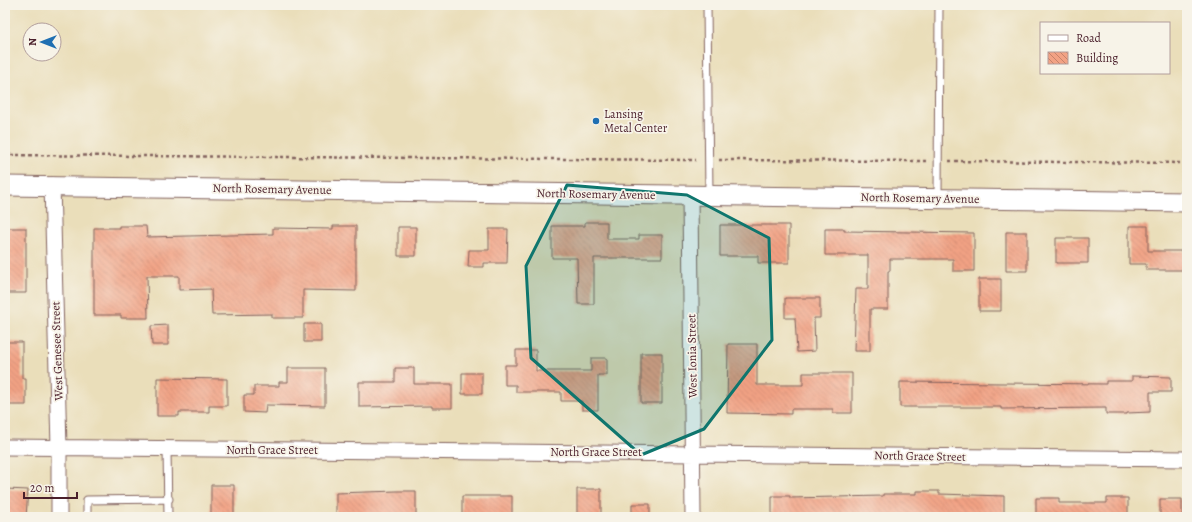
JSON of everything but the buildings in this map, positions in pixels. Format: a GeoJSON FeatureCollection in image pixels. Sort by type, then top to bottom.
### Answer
{"type":"FeatureCollection","features":[{"type":"Feature","properties":{"kind":"street","name":"North Rosemary Avenue"},"geometry":{"type":"LineString","coordinates":[[5,186],[52,185],[1187,202]]}},
{"type":"Feature","properties":{"kind":"street","name":"West Genesee Street"},"geometry":{"type":"LineString","coordinates":[[52,185],[60,447],[59,517]]}},
{"type":"Feature","properties":{"kind":"street","name":"West Ionia Street"},"geometry":{"type":"LineString","coordinates":[[690,195],[694,453],[693,517]]}},
{"type":"Feature","properties":{"kind":"street","name":"North Grace Street"},"geometry":{"type":"LineString","coordinates":[[5,447],[1187,459]]}},
{"type":"Feature","properties":{"kind":"lane"},"geometry":{"type":"LineString","coordinates":[[707,5],[709,195]]}},
{"type":"Feature","properties":{"kind":"lane"},"geometry":{"type":"LineString","coordinates":[[938,198],[939,5]]}},
{"type":"Feature","properties":{"kind":"lane"},"geometry":{"type":"LineString","coordinates":[[167,449],[169,499],[168,517]]}},
{"type":"Feature","properties":{"kind":"lane"},"geometry":{"type":"LineString","coordinates":[[87,517],[87,500],[169,499]]}},
{"type":"Feature","properties":{"kind":"path"},"geometry":{"type":"LineString","coordinates":[[5,156],[1187,163]]}},
{"type":"Feature","properties":{"kind":"highlighted area"},"geometry":{"type":"Polygon","coordinates":[[[567,185],[687,195],[769,238],[772,340],[704,429],[641,455],[531,358],[526,266],[567,185]]]}},
{"type":"Feature","properties":{"kind":"place","name":"Lansing Metal Center"},"geometry":{"type":"Point","coordinates":[596,121]}}]}
